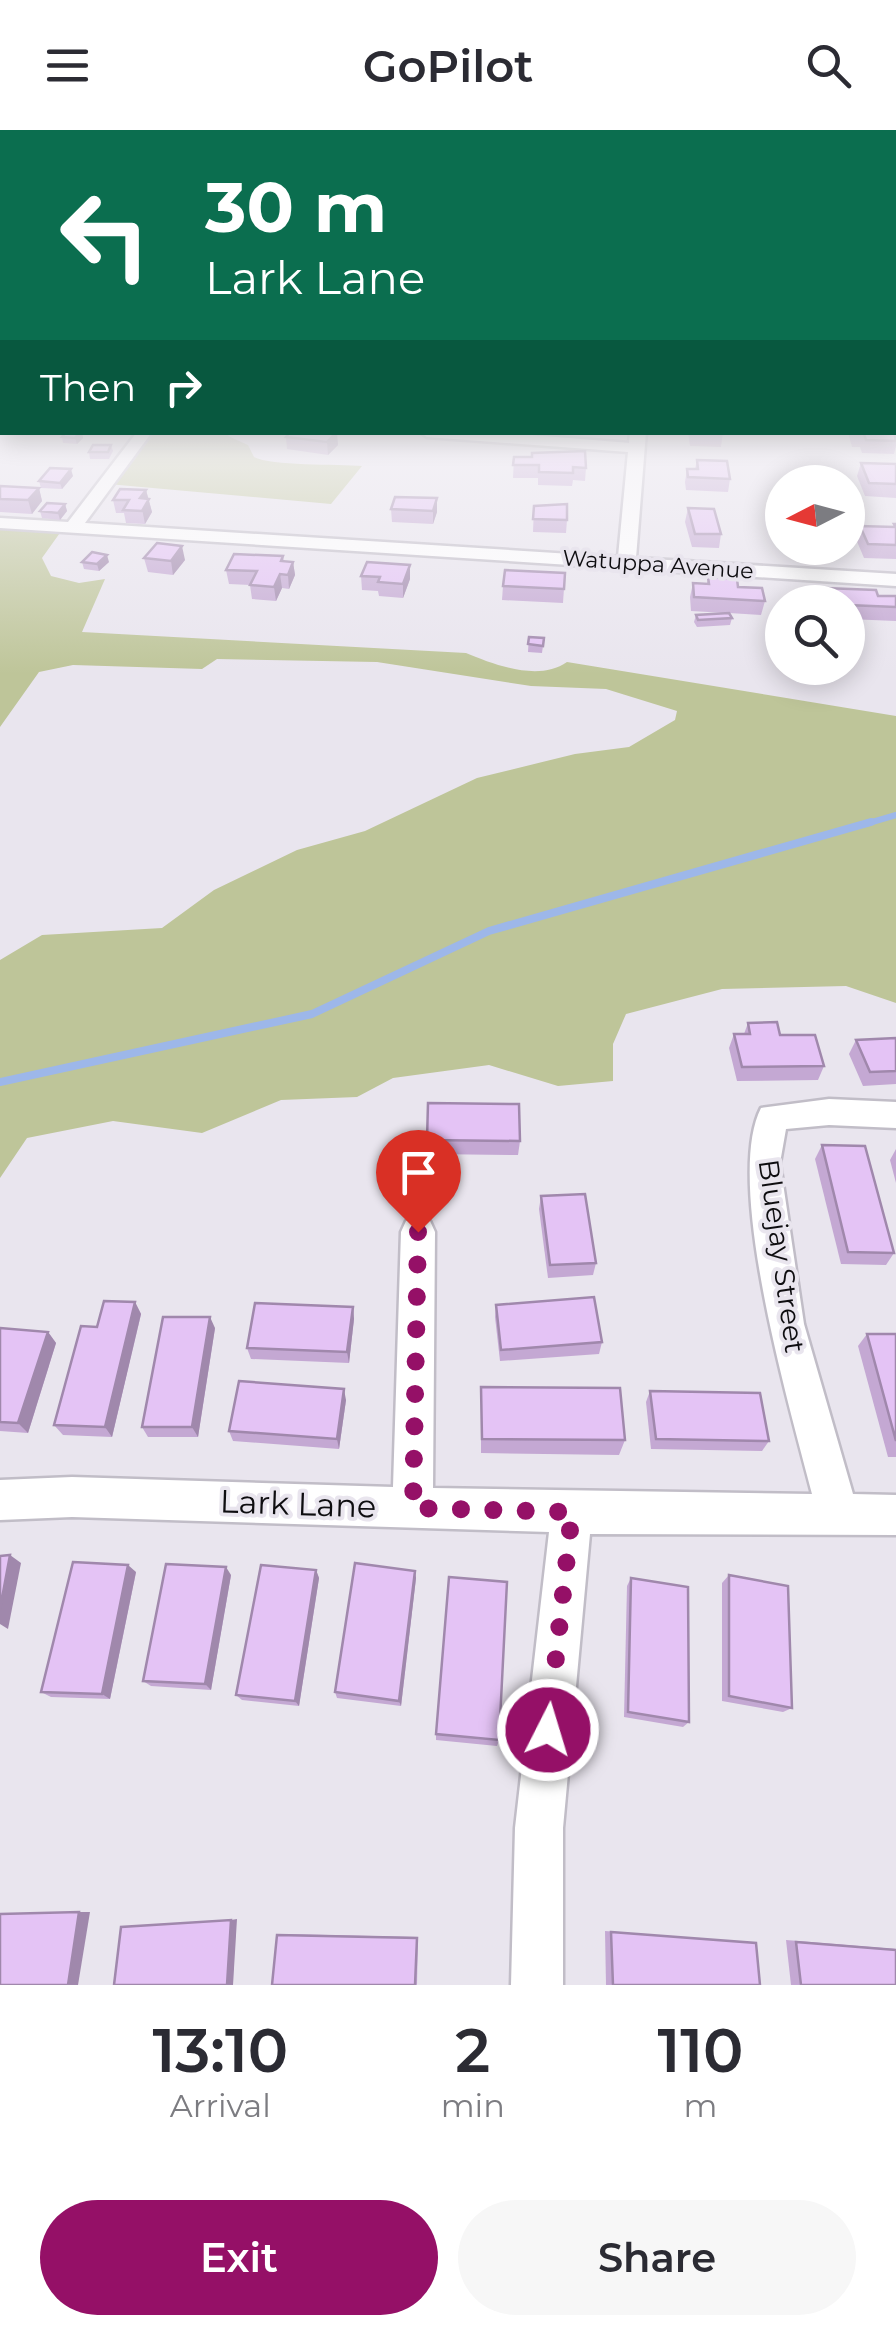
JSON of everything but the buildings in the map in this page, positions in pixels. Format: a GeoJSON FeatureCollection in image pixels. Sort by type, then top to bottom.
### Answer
{"type":"FeatureCollection","features":[{"type":"Feature","properties":{"kind":"street"},"geometry":{"type":"LineString","coordinates":[[72,527],[92,501]]}},
{"type":"Feature","properties":{"kind":"street"},"geometry":{"type":"LineString","coordinates":[[627,562],[633,501]]}},
{"type":"Feature","properties":{"kind":"street","name":"Watuppa Avenue"},"geometry":{"type":"LineString","coordinates":[[0,523],[896,580]]}},
{"type":"Feature","properties":{"kind":"street","name":"Bluejay Street"},"geometry":{"type":"LineString","coordinates":[[838,1515],[786,1324],[764,1163],[772,1117],[829,1112],[896,1115]]}},
{"type":"Feature","properties":{"kind":"street"},"geometry":{"type":"LineString","coordinates":[[413,1508],[418,1232]]}},
{"type":"Feature","properties":{"kind":"street","name":"Lark Lane"},"geometry":{"type":"LineString","coordinates":[[0,1500],[72,1498],[572,1512],[896,1515]]}},
{"type":"Feature","properties":{"kind":"street"},"geometry":{"type":"LineString","coordinates":[[537,1985],[540,1828],[572,1512]]}},
{"type":"Feature","properties":{"kind":"green space"},"geometry":{"type":"Polygon","coordinates":[[[293,501],[334,501],[331,504],[293,501]]]}},
{"type":"Feature","properties":{"kind":"green space"},"geometry":{"type":"Polygon","coordinates":[[[6,523],[62,530],[42,558],[51,576],[79,583],[105,579],[82,632],[466,653],[530,671],[556,668],[567,662],[896,716],[896,1003],[846,986],[722,989],[626,1014],[613,1044],[613,1081],[558,1086],[489,1065],[393,1078],[357,1097],[281,1100],[202,1133],[113,1121],[27,1138],[0,1178],[0,960],[42,935],[162,928],[214,890],[297,850],[365,831],[477,778],[575,754],[629,747],[675,720],[677,711],[606,689],[531,686],[377,662],[217,659],[202,669],[73,665],[39,672],[0,727],[0,528],[6,523]]]}},
{"type":"Feature","properties":{"kind":"waterway"},"geometry":{"type":"LineString","coordinates":[[862,825],[896,815]]}},
{"type":"Feature","properties":{"kind":"waterway"},"geometry":{"type":"LineString","coordinates":[[0,1082],[312,1014],[489,931],[871,822]]}},
{"type":"Feature","properties":{"kind":"route"},"geometry":{"type":"LineString","coordinates":[[418,1232],[413,1508],[572,1512],[548,1730]]}}]}
